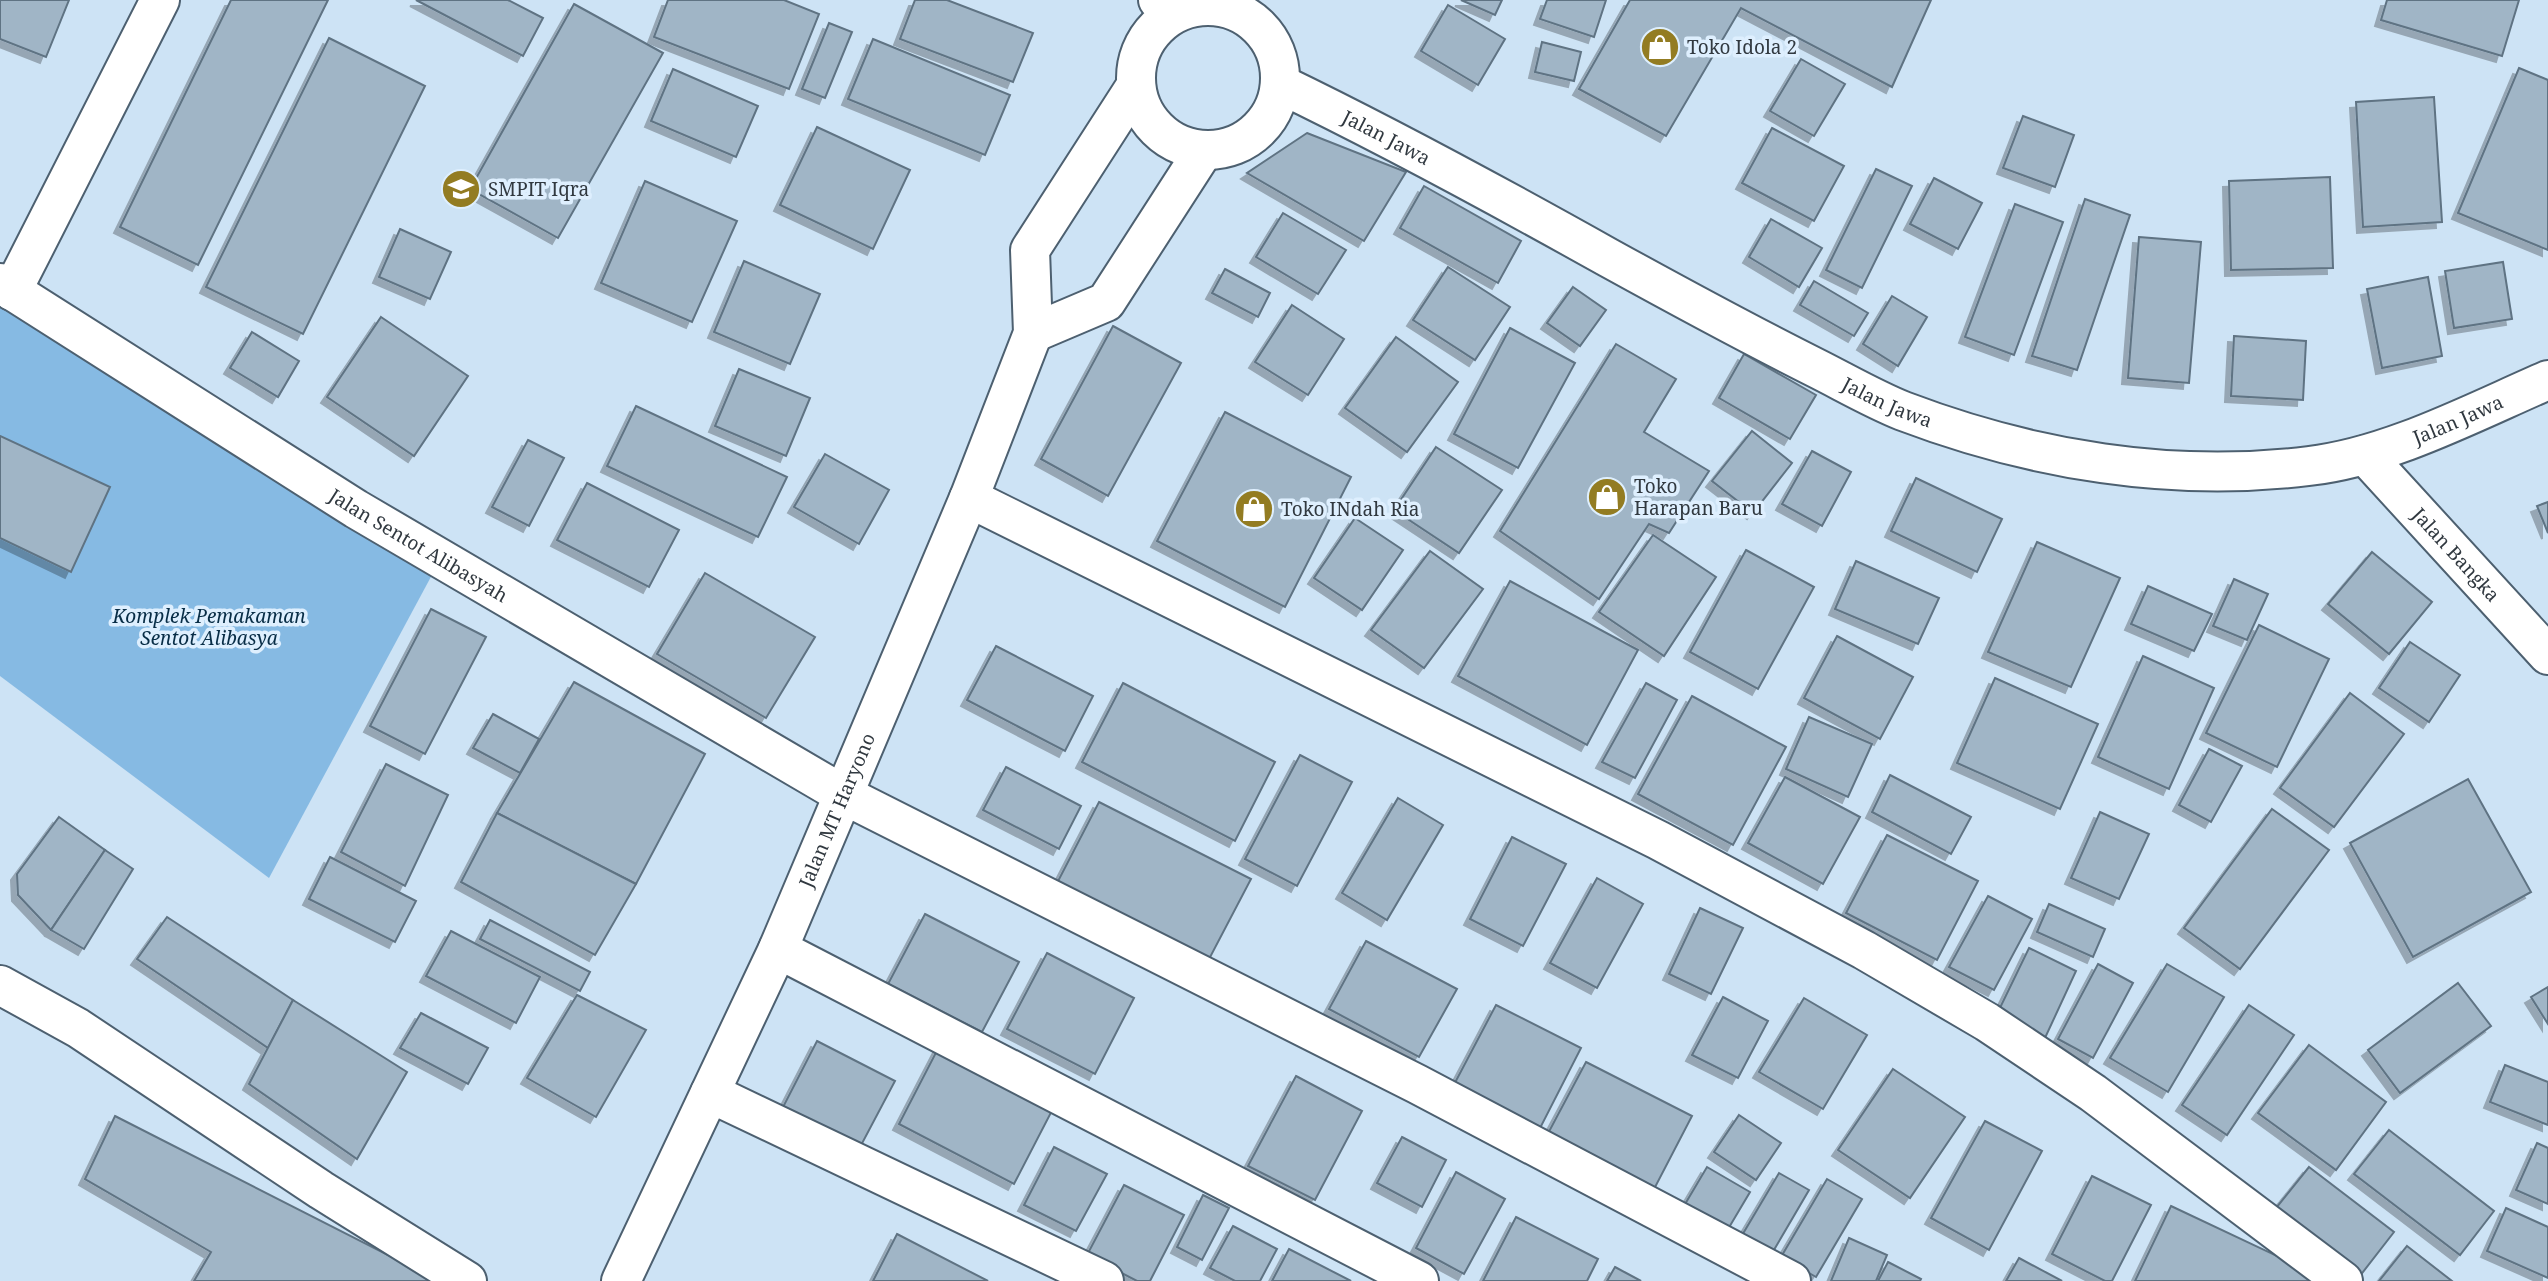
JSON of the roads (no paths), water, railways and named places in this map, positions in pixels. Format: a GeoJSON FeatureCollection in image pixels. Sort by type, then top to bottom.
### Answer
{"type":"FeatureCollection","features":[{"type":"Feature","properties":{"kind":"street"},"geometry":{"type":"LineString","coordinates":[[6,287],[160,0]]}},
{"type":"Feature","properties":{"kind":"street"},"geometry":{"type":"LineString","coordinates":[[1177,5],[1221,7],[1253,21],[1274,50],[1279,66],[1280,84],[1275,105],[1264,124],[1247,139],[1226,148],[1204,150],[1181,146],[1162,134],[1149,121],[1135,87],[1135,68],[1140,50],[1177,5]]}},
{"type":"Feature","properties":{"kind":"street","name":"Jalan Jawa"},"geometry":{"type":"LineString","coordinates":[[1280,84],[1408,146],[1731,325],[1900,410],[1997,442],[2080,461],[2201,473],[2310,466],[2365,455],[2548,380]]}},
{"type":"Feature","properties":{"kind":"street"},"geometry":{"type":"LineString","coordinates":[[1135,87],[1030,250],[1033,333],[1106,302],[1204,150]]}},
{"type":"Feature","properties":{"kind":"street","name":"Jalan Sentot Alibasyah"},"geometry":{"type":"LineString","coordinates":[[6,287],[356,509],[844,795],[1417,1084],[1791,1281]]}},
{"type":"Feature","properties":{"kind":"street","name":"Jalan MT Haryono"},"geometry":{"type":"LineString","coordinates":[[621,1281],[778,948],[969,498],[1033,333]]}},
{"type":"Feature","properties":{"kind":"street","name":"Jalan Bangka"},"geometry":{"type":"LineString","coordinates":[[2365,455],[2548,655]]}},
{"type":"Feature","properties":{"kind":"street"},"geometry":{"type":"LineString","coordinates":[[969,498],[1658,840],[1864,950],[1987,1022],[2093,1093],[2343,1281]]}},
{"type":"Feature","properties":{"kind":"street"},"geometry":{"type":"LineString","coordinates":[[778,948],[1419,1281]]}},
{"type":"Feature","properties":{"kind":"street"},"geometry":{"type":"LineString","coordinates":[[0,985],[78,1028],[321,1191],[467,1281]]}},
{"type":"Feature","properties":{"kind":"street"},"geometry":{"type":"LineString","coordinates":[[710,1093],[1104,1281]]}},
{"type":"Feature","properties":{"kind":"place","name":"Toko Idola 2"},"geometry":{"type":"Point","coordinates":[1660,47]}},
{"type":"Feature","properties":{"kind":"place","name":"SMPIT Iqra"},"geometry":{"type":"Point","coordinates":[461,189]}},
{"type":"Feature","properties":{"kind":"place","name":"Toko Harapan Baru"},"geometry":{"type":"Point","coordinates":[1607,497]}},
{"type":"Feature","properties":{"kind":"place","name":"Toko INdah Ria"},"geometry":{"type":"Point","coordinates":[1254,509]}},
{"type":"Feature","properties":{"kind":"park label","name":"Komplek Pemakaman Sentot Alibasya"},"geometry":{"type":"Point","coordinates":[209,627]}}]}
